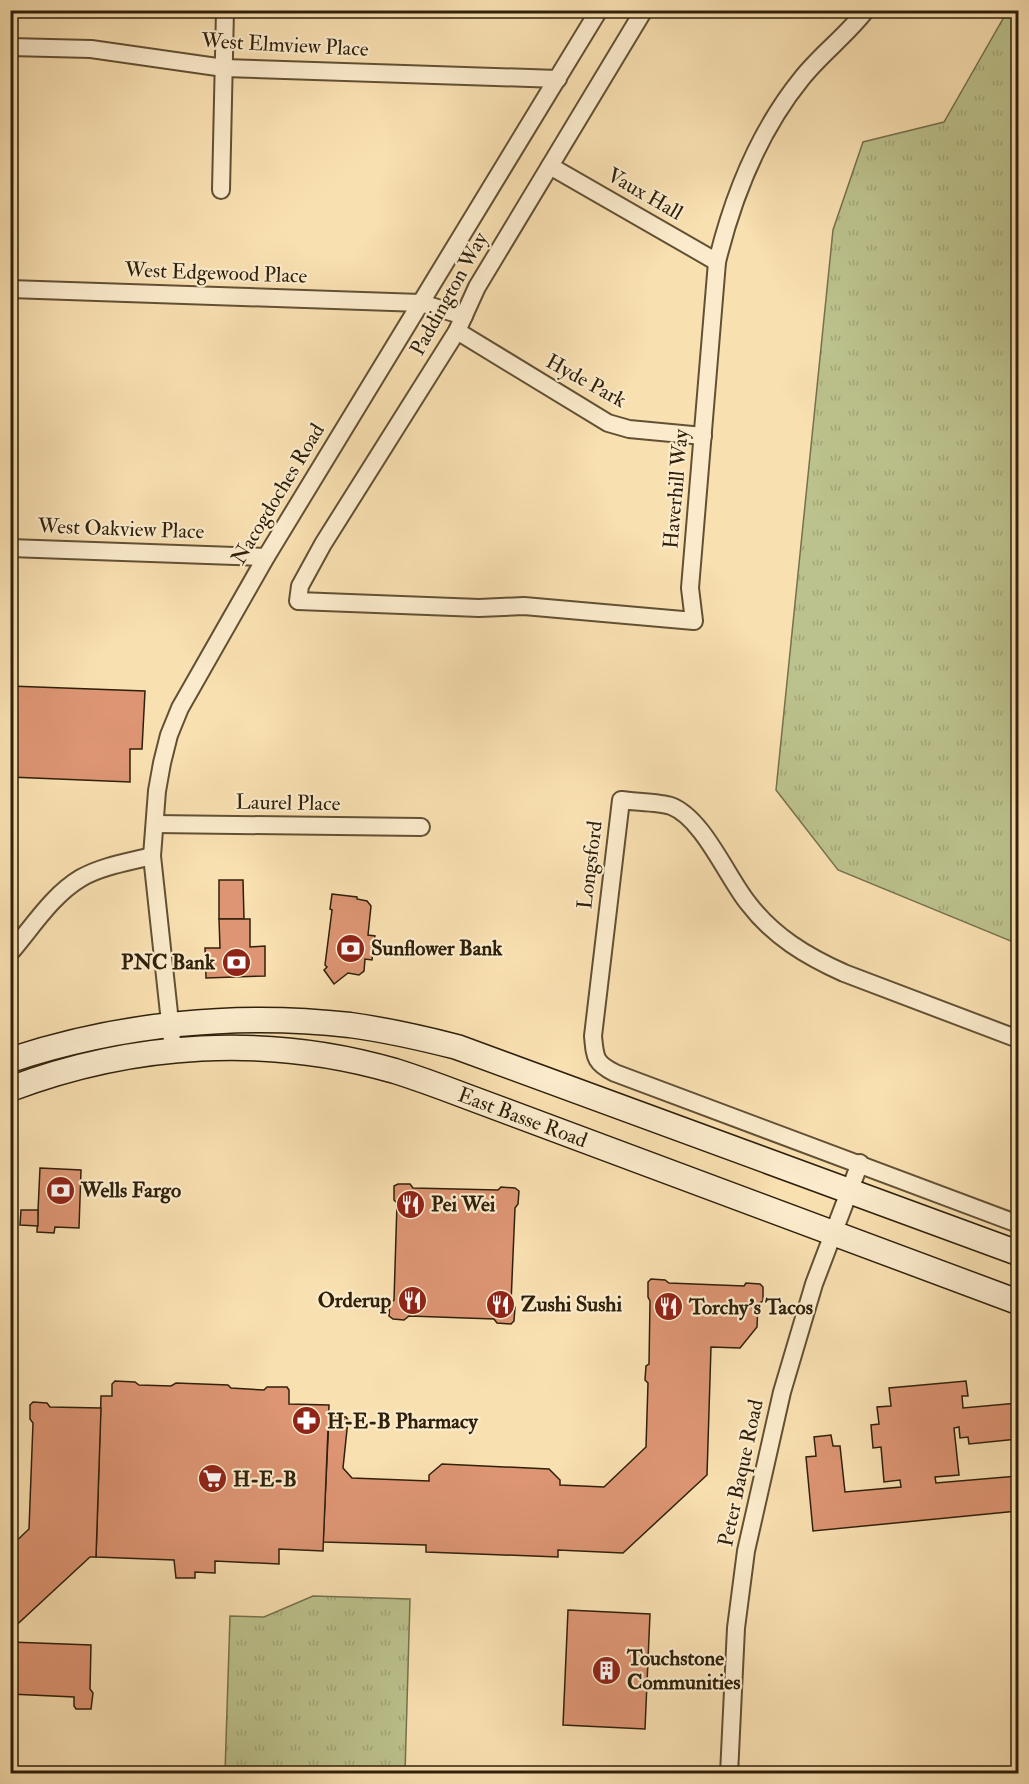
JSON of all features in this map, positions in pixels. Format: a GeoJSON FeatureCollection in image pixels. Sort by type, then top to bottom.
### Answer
{"type":"FeatureCollection","features":[{"type":"Feature","properties":{"kind":"main road","name":"East Basse Road"},"geometry":{"type":"LineString","coordinates":[[10,1060],[50,1046],[170,1024],[241,1020],[314,1022],[351,1025],[415,1037],[468,1051],[1018,1254]]}},
{"type":"Feature","properties":{"kind":"main road","name":"East Basse Road"},"geometry":{"type":"LineString","coordinates":[[10,1089],[50,1074],[173,1050],[221,1047],[270,1048],[330,1057],[395,1071],[460,1094],[1018,1302]]}},
{"type":"Feature","properties":{"kind":"street"},"geometry":{"type":"LineString","coordinates":[[221,190],[225,10]]}},
{"type":"Feature","properties":{"kind":"street","name":"Nacogdoches Road"},"geometry":{"type":"LineString","coordinates":[[173,1050],[152,856],[162,763],[169,735],[180,708],[266,557],[599,10]]}},
{"type":"Feature","properties":{"kind":"street","name":"Paddington Way"},"geometry":{"type":"LineString","coordinates":[[298,601],[300,586],[323,544],[461,324],[477,287],[644,10]]}},
{"type":"Feature","properties":{"kind":"street","name":"Haverhill Way"},"geometry":{"type":"LineString","coordinates":[[298,601],[479,608],[524,606],[694,621],[690,588],[717,262],[727,221],[743,178],[763,137],[803,76],[866,10]]}},
{"type":"Feature","properties":{"kind":"street","name":"West Elmview Place"},"geometry":{"type":"LineString","coordinates":[[10,47],[91,49],[224,68],[558,79]]}},
{"type":"Feature","properties":{"kind":"street","name":"Vaux Hall"},"geometry":{"type":"LineString","coordinates":[[550,166],[717,262]]}},
{"type":"Feature","properties":{"kind":"street","name":"West Edgewood Place"},"geometry":{"type":"LineString","coordinates":[[10,289],[421,303]]}},
{"type":"Feature","properties":{"kind":"street","name":"Hyde Park"},"geometry":{"type":"LineString","coordinates":[[421,303],[461,324],[608,423],[629,429],[703,436]]}},
{"type":"Feature","properties":{"kind":"street","name":"West Oakview Place"},"geometry":{"type":"LineString","coordinates":[[10,548],[266,557]]}},
{"type":"Feature","properties":{"kind":"street","name":"Longsford"},"geometry":{"type":"LineString","coordinates":[[1018,1039],[844,973],[797,949],[770,928],[747,902],[695,823],[671,806],[621,800],[592,1036],[594,1055],[598,1063],[615,1073],[1018,1224]]}},
{"type":"Feature","properties":{"kind":"street","name":"Laurel Place"},"geometry":{"type":"LineString","coordinates":[[155,824],[421,827]]}},
{"type":"Feature","properties":{"kind":"street"},"geometry":{"type":"LineString","coordinates":[[10,953],[58,897],[81,878],[107,868],[152,856]]}},
{"type":"Feature","properties":{"kind":"street"},"geometry":{"type":"LineString","coordinates":[[849,1192],[860,1163]]}},
{"type":"Feature","properties":{"kind":"street","name":"Peter Baque Road"},"geometry":{"type":"LineString","coordinates":[[729,1773],[736,1628],[746,1551],[782,1392],[814,1284],[849,1192]]}},
{"type":"Feature","properties":{"kind":"green space"},"geometry":{"type":"Polygon","coordinates":[[[1008,10],[1018,11],[1018,944],[838,870],[776,790],[833,230],[863,142],[944,122],[1008,10]]]}},
{"type":"Feature","properties":{"kind":"green space"},"geometry":{"type":"Polygon","coordinates":[[[313,1596],[410,1599],[405,1773],[225,1773],[230,1616],[264,1617],[313,1596]]]}},
{"type":"Feature","properties":{"kind":"building"},"geometry":{"type":"Polygon","coordinates":[[[10,686],[145,691],[142,749],[130,749],[130,782],[10,777],[10,686]]]}},
{"type":"Feature","properties":{"kind":"building"},"geometry":{"type":"Polygon","coordinates":[[[219,880],[243,880],[244,919],[219,919],[219,880]]]}},
{"type":"Feature","properties":{"kind":"building","name":"Sunflower Bank"},"geometry":{"type":"Polygon","coordinates":[[[332,894],[357,897],[357,899],[367,901],[371,906],[368,935],[375,936],[372,960],[365,959],[364,971],[359,975],[348,973],[334,984],[324,970],[327,967],[325,965],[332,894]]]}},
{"type":"Feature","properties":{"kind":"building","name":"PNC Bank"},"geometry":{"type":"Polygon","coordinates":[[[219,919],[250,919],[250,947],[265,946],[265,976],[206,978],[205,948],[220,948],[219,919]]]}},
{"type":"Feature","properties":{"kind":"building","name":"Wells Fargo"},"geometry":{"type":"Polygon","coordinates":[[[40,1168],[81,1170],[79,1228],[55,1227],[54,1233],[37,1232],[40,1168]]]}},
{"type":"Feature","properties":{"kind":"building"},"geometry":{"type":"Polygon","coordinates":[[[410,1184],[413,1188],[498,1190],[501,1187],[515,1188],[519,1191],[518,1204],[515,1208],[511,1303],[515,1307],[514,1321],[511,1324],[497,1323],[494,1319],[409,1316],[404,1320],[393,1319],[389,1316],[390,1303],[394,1300],[397,1203],[394,1200],[394,1186],[410,1184]]]}},
{"type":"Feature","properties":{"kind":"building"},"geometry":{"type":"Polygon","coordinates":[[[21,1210],[38,1210],[38,1226],[20,1225],[21,1210]]]}},
{"type":"Feature","properties":{"kind":"building"},"geometry":{"type":"Polygon","coordinates":[[[651,1279],[665,1280],[669,1283],[744,1286],[746,1283],[760,1284],[763,1287],[763,1301],[758,1304],[757,1327],[740,1348],[711,1347],[707,1475],[623,1553],[558,1550],[558,1557],[426,1552],[426,1545],[323,1542],[329,1417],[346,1417],[348,1420],[343,1468],[352,1478],[429,1481],[429,1475],[442,1464],[549,1469],[560,1480],[560,1485],[604,1487],[646,1447],[648,1383],[645,1380],[646,1366],[649,1364],[648,1282],[651,1279]]]}},
{"type":"Feature","properties":{"kind":"building","name":"H-E-B"},"geometry":{"type":"Polygon","coordinates":[[[115,1381],[135,1382],[139,1385],[171,1386],[176,1383],[228,1385],[231,1388],[264,1390],[267,1387],[287,1387],[289,1404],[329,1405],[323,1551],[279,1549],[279,1564],[215,1561],[215,1573],[195,1572],[195,1578],[176,1578],[174,1560],[96,1557],[101,1396],[112,1396],[112,1384],[115,1381]]]}},
{"type":"Feature","properties":{"kind":"building"},"geometry":{"type":"Polygon","coordinates":[[[966,1381],[968,1396],[962,1396],[963,1408],[1018,1403],[1018,1439],[969,1444],[968,1437],[960,1438],[959,1427],[954,1428],[959,1475],[935,1477],[936,1483],[1018,1476],[1018,1511],[813,1531],[806,1457],[816,1456],[814,1437],[831,1435],[833,1446],[840,1446],[845,1492],[901,1487],[900,1480],[884,1482],[881,1447],[873,1448],[871,1425],[879,1424],[877,1407],[891,1406],[889,1388],[966,1381]]]}},
{"type":"Feature","properties":{"kind":"building"},"geometry":{"type":"Polygon","coordinates":[[[33,1402],[47,1403],[50,1407],[101,1408],[96,1557],[90,1557],[10,1631],[10,1547],[29,1529],[33,1423],[30,1419],[30,1405],[33,1402]]]}},
{"type":"Feature","properties":{"kind":"building","name":"Touchstone Communities"},"geometry":{"type":"Polygon","coordinates":[[[568,1610],[650,1614],[645,1729],[563,1725],[568,1610]]]}},
{"type":"Feature","properties":{"kind":"building"},"geometry":{"type":"Polygon","coordinates":[[[10,1642],[91,1645],[90,1689],[93,1693],[91,1709],[76,1709],[74,1697],[10,1694],[10,1642]]]}},
{"type":"Feature","properties":{"kind":"place","name":"Sunflower Bank"},"geometry":{"type":"Point","coordinates":[350,948]}},
{"type":"Feature","properties":{"kind":"place","name":"PNC Bank"},"geometry":{"type":"Point","coordinates":[236,962]}},
{"type":"Feature","properties":{"kind":"place","name":"Wells Fargo"},"geometry":{"type":"Point","coordinates":[60,1190]}},
{"type":"Feature","properties":{"kind":"place","name":"Pei Wei"},"geometry":{"type":"Point","coordinates":[410,1204]}},
{"type":"Feature","properties":{"kind":"place","name":"Orderup"},"geometry":{"type":"Point","coordinates":[412,1300]}},
{"type":"Feature","properties":{"kind":"place","name":"Zushi Sushi"},"geometry":{"type":"Point","coordinates":[500,1304]}},
{"type":"Feature","properties":{"kind":"place","name":"Torchy's Tacos"},"geometry":{"type":"Point","coordinates":[668,1307]}},
{"type":"Feature","properties":{"kind":"place","name":"H-E-B Pharmacy"},"geometry":{"type":"Point","coordinates":[306,1421]}},
{"type":"Feature","properties":{"kind":"place","name":"H-E-B"},"geometry":{"type":"Point","coordinates":[212,1479]}},
{"type":"Feature","properties":{"kind":"place","name":"Touchstone Communities"},"geometry":{"type":"Point","coordinates":[606,1670]}}]}
